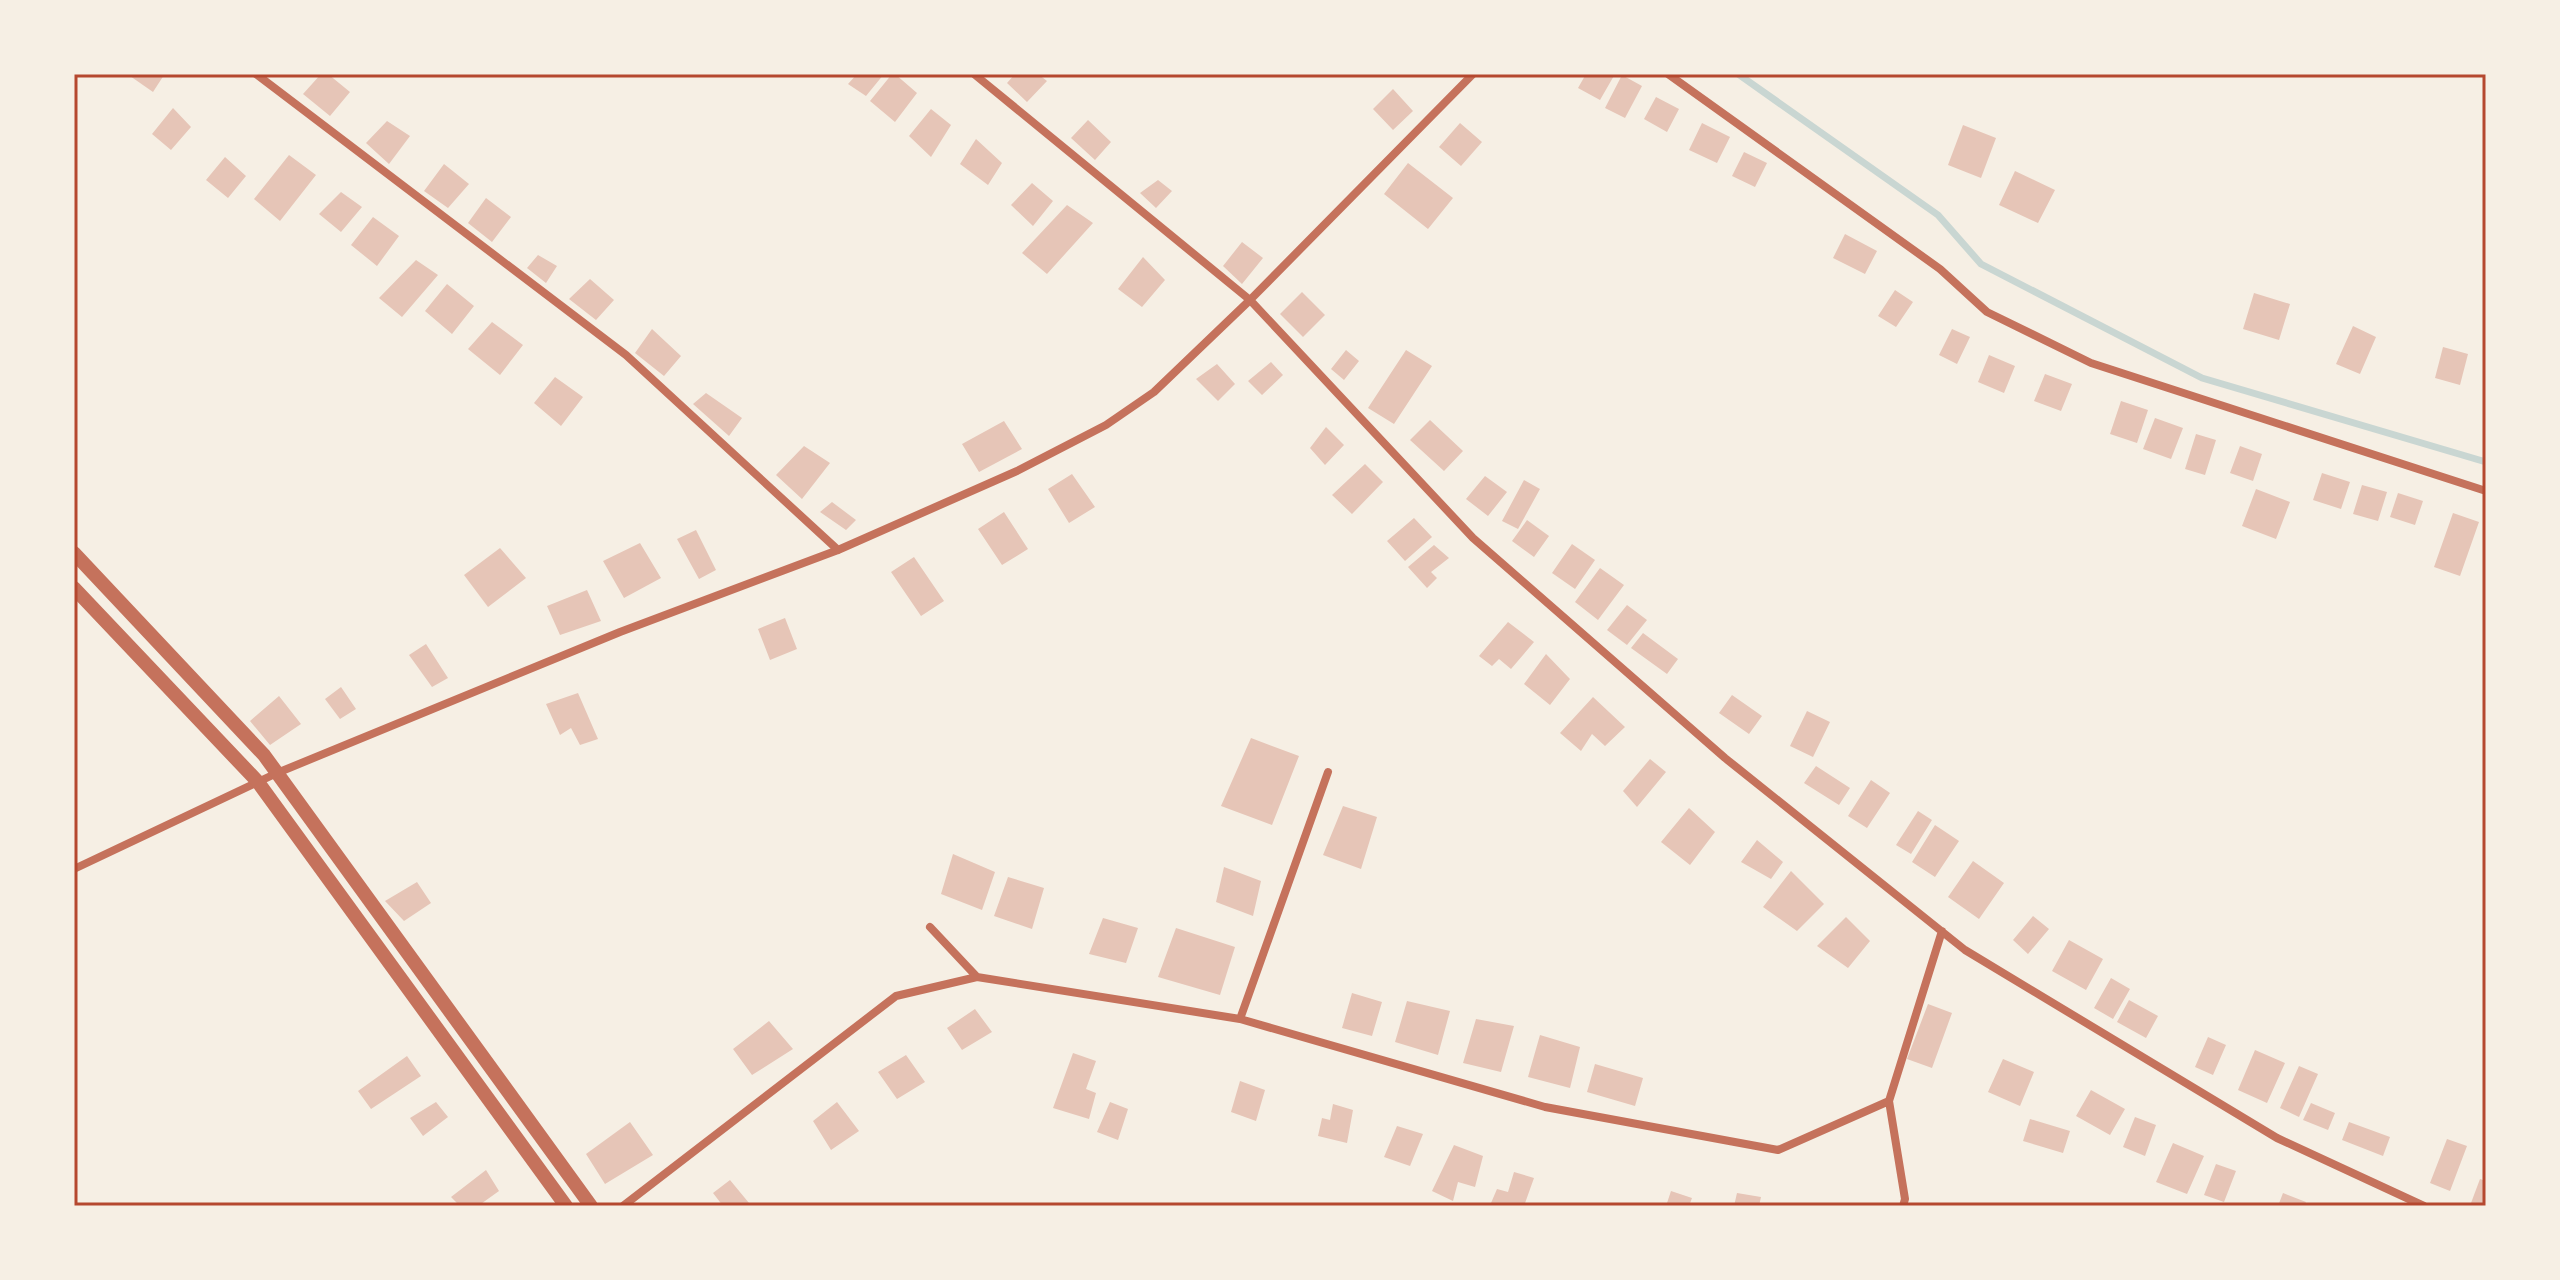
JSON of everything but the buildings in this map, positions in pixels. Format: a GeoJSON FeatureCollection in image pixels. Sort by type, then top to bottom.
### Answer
{"type":"FeatureCollection","features":[{"type":"Feature","properties":{"kind":"street"},"geometry":{"type":"LineString","coordinates":[[256,74],[626,355],[838,550]]}},
{"type":"Feature","properties":{"kind":"street"},"geometry":{"type":"LineString","coordinates":[[974,74],[1250,300],[1473,538],[1725,758],[1965,950],[2277,1138],[2424,1206]]}},
{"type":"Feature","properties":{"kind":"street"},"geometry":{"type":"LineString","coordinates":[[74,869],[277,773],[620,632],[838,550],[1017,471],[1106,425],[1154,392],[1250,300],[1473,74]]}},
{"type":"Feature","properties":{"kind":"street"},"geometry":{"type":"LineString","coordinates":[[1668,74],[1940,269],[1987,312],[2091,363],[2486,491]]}},
{"type":"Feature","properties":{"kind":"street"},"geometry":{"type":"LineString","coordinates":[[74,553],[264,755],[591,1206]]}},
{"type":"Feature","properties":{"kind":"street"},"geometry":{"type":"LineString","coordinates":[[74,588],[258,782],[566,1206]]}},
{"type":"Feature","properties":{"kind":"street"},"geometry":{"type":"LineString","coordinates":[[1240,1019],[1328,772]]}},
{"type":"Feature","properties":{"kind":"street"},"geometry":{"type":"LineString","coordinates":[[930,927],[977,977]]}},
{"type":"Feature","properties":{"kind":"street"},"geometry":{"type":"LineString","coordinates":[[1903,1206],[1905,1199],[1889,1101],[1942,931]]}},
{"type":"Feature","properties":{"kind":"street"},"geometry":{"type":"LineString","coordinates":[[623,1206],[896,996],[977,977],[1240,1019],[1545,1107],[1778,1150],[1889,1101]]}},
{"type":"Feature","properties":{"kind":"waterway"},"geometry":{"type":"LineString","coordinates":[[1738,74],[1938,215],[1981,264],[2202,378],[2486,462]]}}]}
